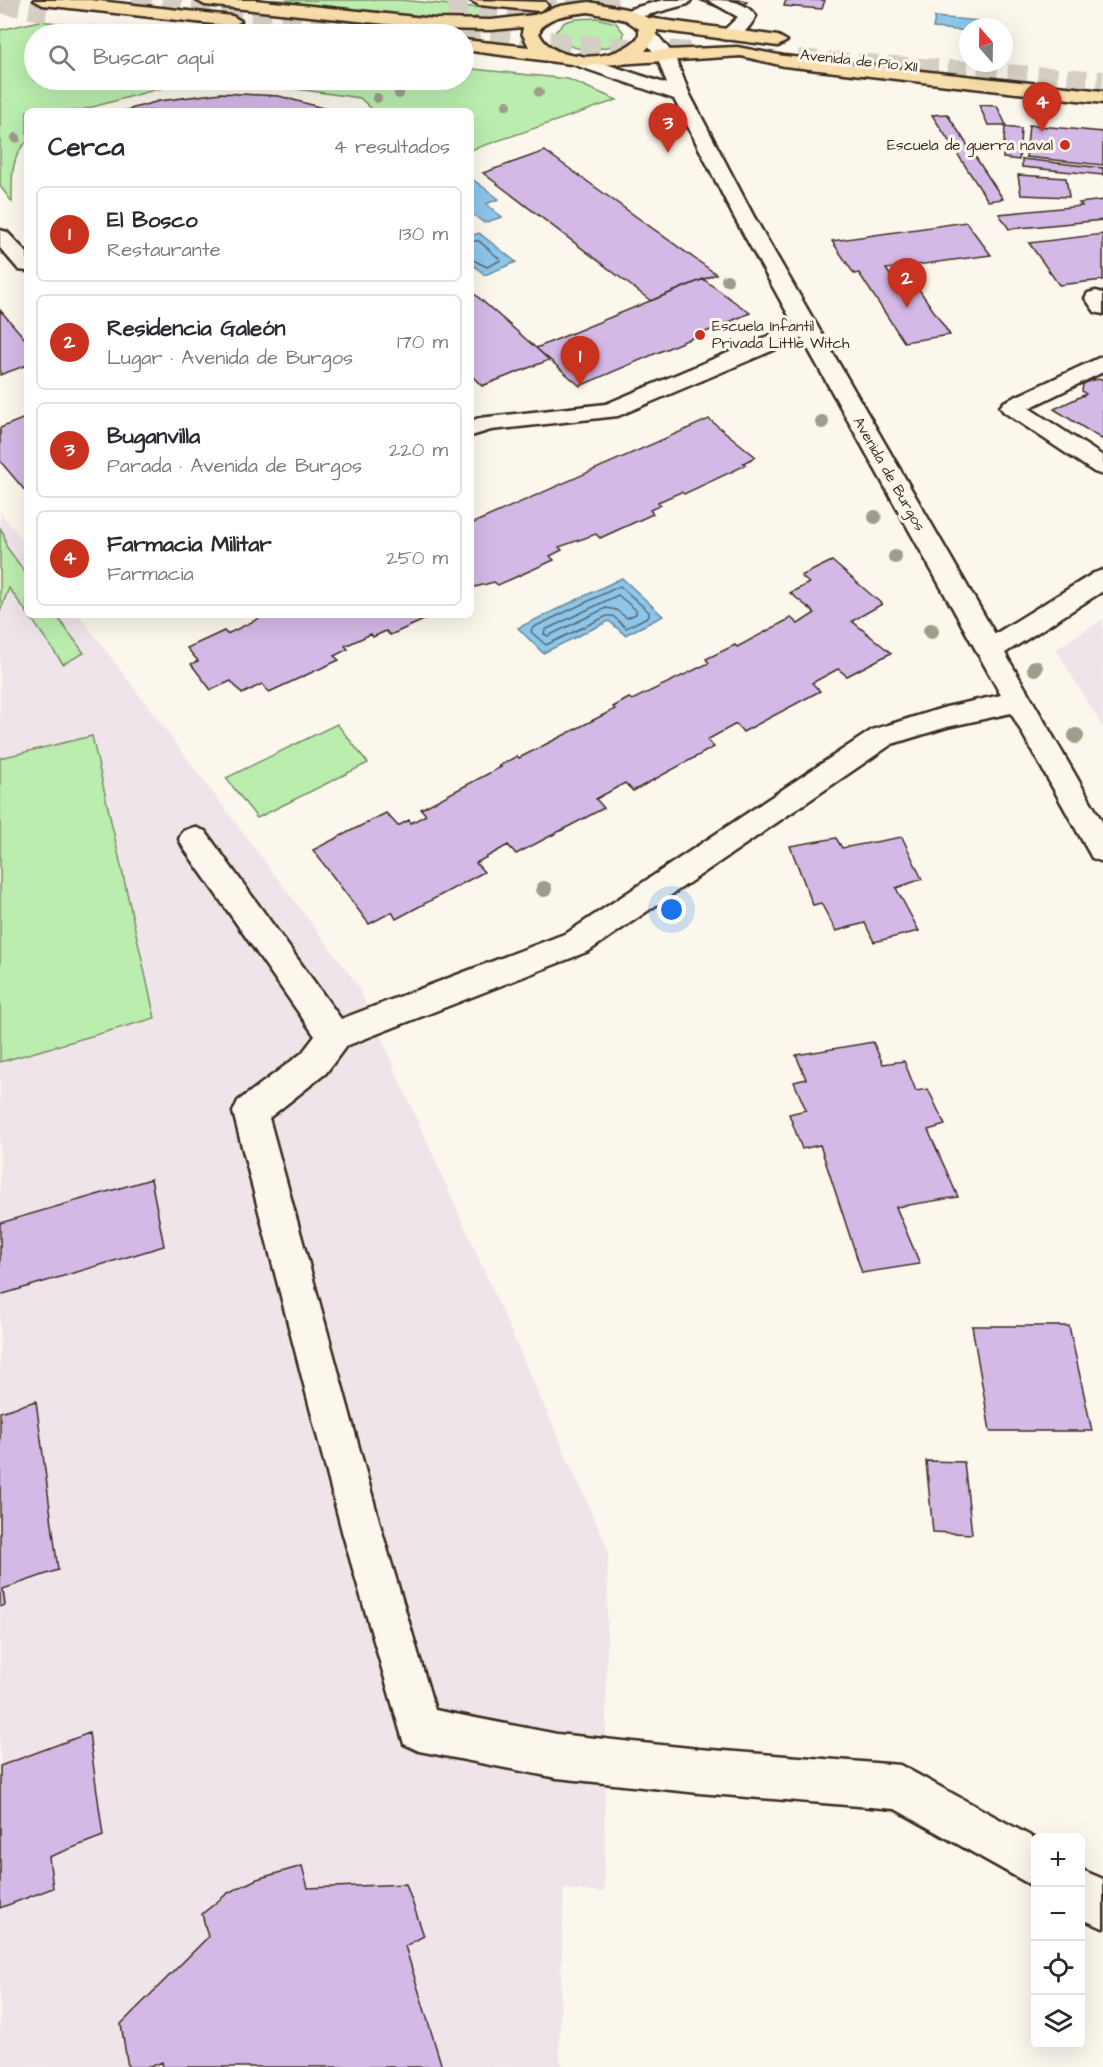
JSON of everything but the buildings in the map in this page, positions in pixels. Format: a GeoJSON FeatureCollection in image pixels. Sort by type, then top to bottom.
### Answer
{"type":"FeatureCollection","features":[{"type":"Feature","properties":{"kind":"main road"},"geometry":{"type":"LineString","coordinates":[[205,0],[434,24]]}},
{"type":"Feature","properties":{"kind":"main road"},"geometry":{"type":"LineString","coordinates":[[479,0],[571,9]]}},
{"type":"Feature","properties":{"kind":"main road"},"geometry":{"type":"LineString","coordinates":[[474,25],[537,20],[571,9],[609,4],[640,24],[643,45],[631,53],[614,58],[578,60],[496,48],[474,47]]}},
{"type":"Feature","properties":{"kind":"main road"},"geometry":{"type":"LineString","coordinates":[[45,6],[209,24]]}},
{"type":"Feature","properties":{"kind":"main road"},"geometry":{"type":"LineString","coordinates":[[537,20],[531,31],[532,40],[540,48],[553,55]]}},
{"type":"Feature","properties":{"kind":"main road","name":"Avenida de Pío XII"},"geometry":{"type":"LineString","coordinates":[[640,24],[799,43]]}},
{"type":"Feature","properties":{"kind":"main road"},"geometry":{"type":"LineString","coordinates":[[743,53],[784,61],[1103,98]]}},
{"type":"Feature","properties":{"kind":"main road","name":"Avenida de Pío XII"},"geometry":{"type":"LineString","coordinates":[[614,58],[784,53],[1103,86]]}},
{"type":"Feature","properties":{"kind":"street"},"geometry":{"type":"LineString","coordinates":[[640,24],[682,0]]}},
{"type":"Feature","properties":{"kind":"street"},"geometry":{"type":"LineString","coordinates":[[717,0],[737,7],[747,16],[743,24],[728,34]]}},
{"type":"Feature","properties":{"kind":"street","name":"Avenida de Burgos"},"geometry":{"type":"LineString","coordinates":[[640,24],[665,55],[681,95],[807,328],[1103,850]]}},
{"type":"Feature","properties":{"kind":"street"},"geometry":{"type":"LineString","coordinates":[[578,60],[681,95]]}},
{"type":"Feature","properties":{"kind":"street"},"geometry":{"type":"LineString","coordinates":[[0,236],[24,263]]}},
{"type":"Feature","properties":{"kind":"street"},"geometry":{"type":"LineString","coordinates":[[474,428],[487,423],[610,411],[807,328]]}},
{"type":"Feature","properties":{"kind":"street"},"geometry":{"type":"LineString","coordinates":[[1103,363],[1012,407],[1103,467]]}},
{"type":"Feature","properties":{"kind":"street"},"geometry":{"type":"LineString","coordinates":[[990,650],[1103,579]]}},
{"type":"Feature","properties":{"kind":"street"},"geometry":{"type":"LineString","coordinates":[[1020,701],[946,717],[882,737],[578,942],[334,1036],[314,1063],[250,1112],[363,1535],[419,1729],[557,1755],[699,1771],[900,1786],[1031,1863]]}},
{"type":"Feature","properties":{"kind":"street"},"geometry":{"type":"LineString","coordinates":[[194,838],[334,1036]]}},
{"type":"Feature","properties":{"kind":"street"},"geometry":{"type":"LineString","coordinates":[[1085,1895],[1103,1905]]}},
{"type":"Feature","properties":{"kind":"shaded area"},"geometry":{"type":"Polygon","coordinates":[[[0,512],[24,543],[24,618],[81,618],[357,984],[608,1550],[604,1892],[564,1889],[559,2054],[563,2067],[0,2067],[0,512]]]}},
{"type":"Feature","properties":{"kind":"shaded area"},"geometry":{"type":"Polygon","coordinates":[[[1103,619],[1103,728],[1056,649],[1103,619]]]}},
{"type":"Feature","properties":{"kind":"green space"},"geometry":{"type":"Polygon","coordinates":[[[249,0],[400,0],[482,8],[488,12],[474,18],[442,20],[249,0]]]}},
{"type":"Feature","properties":{"kind":"green space"},"geometry":{"type":"Polygon","coordinates":[[[597,18],[616,23],[624,33],[623,38],[608,47],[589,49],[571,46],[556,36],[556,31],[565,22],[597,18]]]}},
{"type":"Feature","properties":{"kind":"green space"},"geometry":{"type":"Polygon","coordinates":[[[39,21],[68,24],[26,24],[39,21]]]}},
{"type":"Feature","properties":{"kind":"green space"},"geometry":{"type":"Polygon","coordinates":[[[24,24],[24,90],[155,90],[89,108],[24,108],[24,145],[17,154],[15,162],[12,202],[0,186],[0,30],[24,24]]]}},
{"type":"Feature","properties":{"kind":"green space"},"geometry":{"type":"Polygon","coordinates":[[[474,69],[568,79],[617,100],[474,149],[474,108],[371,108],[360,98],[303,90],[474,90],[474,69]]]}},
{"type":"Feature","properties":{"kind":"green space"},"geometry":{"type":"Polygon","coordinates":[[[0,528],[4,534],[6,546],[24,571],[24,609],[9,588],[0,612],[0,528]]]}},
{"type":"Feature","properties":{"kind":"green space"},"geometry":{"type":"Polygon","coordinates":[[[31,618],[58,618],[84,653],[63,664],[31,618]]]}},
{"type":"Feature","properties":{"kind":"green space"},"geometry":{"type":"Polygon","coordinates":[[[337,724],[368,763],[257,818],[226,778],[337,724]]]}},
{"type":"Feature","properties":{"kind":"green space"},"geometry":{"type":"Polygon","coordinates":[[[92,736],[155,1018],[0,1062],[0,758],[92,736]]]}},
{"type":"Feature","properties":{"kind":"water"},"geometry":{"type":"Polygon","coordinates":[[[935,17],[959,19],[959,30],[933,28],[935,17]]]}},
{"type":"Feature","properties":{"kind":"water"},"geometry":{"type":"Polygon","coordinates":[[[474,180],[499,199],[486,204],[502,217],[484,223],[474,215],[474,180]]]}},
{"type":"Feature","properties":{"kind":"water"},"geometry":{"type":"Polygon","coordinates":[[[479,233],[516,262],[485,275],[474,266],[474,235],[479,233]]]}},
{"type":"Feature","properties":{"kind":"water"},"geometry":{"type":"Polygon","coordinates":[[[622,578],[663,616],[625,635],[609,621],[543,653],[518,628],[622,578]]]}},
{"type":"Feature","properties":{"kind":"tunnel"},"geometry":{"type":"LineString","coordinates":[[132,0],[375,24]]}},
{"type":"Feature","properties":{"kind":"tunnel"},"geometry":{"type":"LineString","coordinates":[[448,11],[534,12],[619,0]]}},
{"type":"Feature","properties":{"kind":"tunnel"},"geometry":{"type":"LineString","coordinates":[[0,3],[47,12]]}},
{"type":"Feature","properties":{"kind":"tunnel"},"geometry":{"type":"LineString","coordinates":[[474,34],[598,46],[695,52]]}},
{"type":"Feature","properties":{"kind":"tunnel"},"geometry":{"type":"LineString","coordinates":[[798,59],[1103,81]]}},
{"type":"Feature","properties":{"kind":"place","name":"Farmacia Militar"},"geometry":{"type":"Point","coordinates":[1042,132]}},
{"type":"Feature","properties":{"kind":"place","name":"Escuela de guerra naval"},"geometry":{"type":"Point","coordinates":[1065,145]}},
{"type":"Feature","properties":{"kind":"place","name":"Buganvilla"},"geometry":{"type":"Point","coordinates":[668,153]}},
{"type":"Feature","properties":{"kind":"place","name":"Residencia Galeón"},"geometry":{"type":"Point","coordinates":[907,308]}},
{"type":"Feature","properties":{"kind":"place","name":"Escuela Infantil Privada Little Witch"},"geometry":{"type":"Point","coordinates":[700,335]}},
{"type":"Feature","properties":{"kind":"place","name":"El Bosco"},"geometry":{"type":"Point","coordinates":[580,386]}}]}
